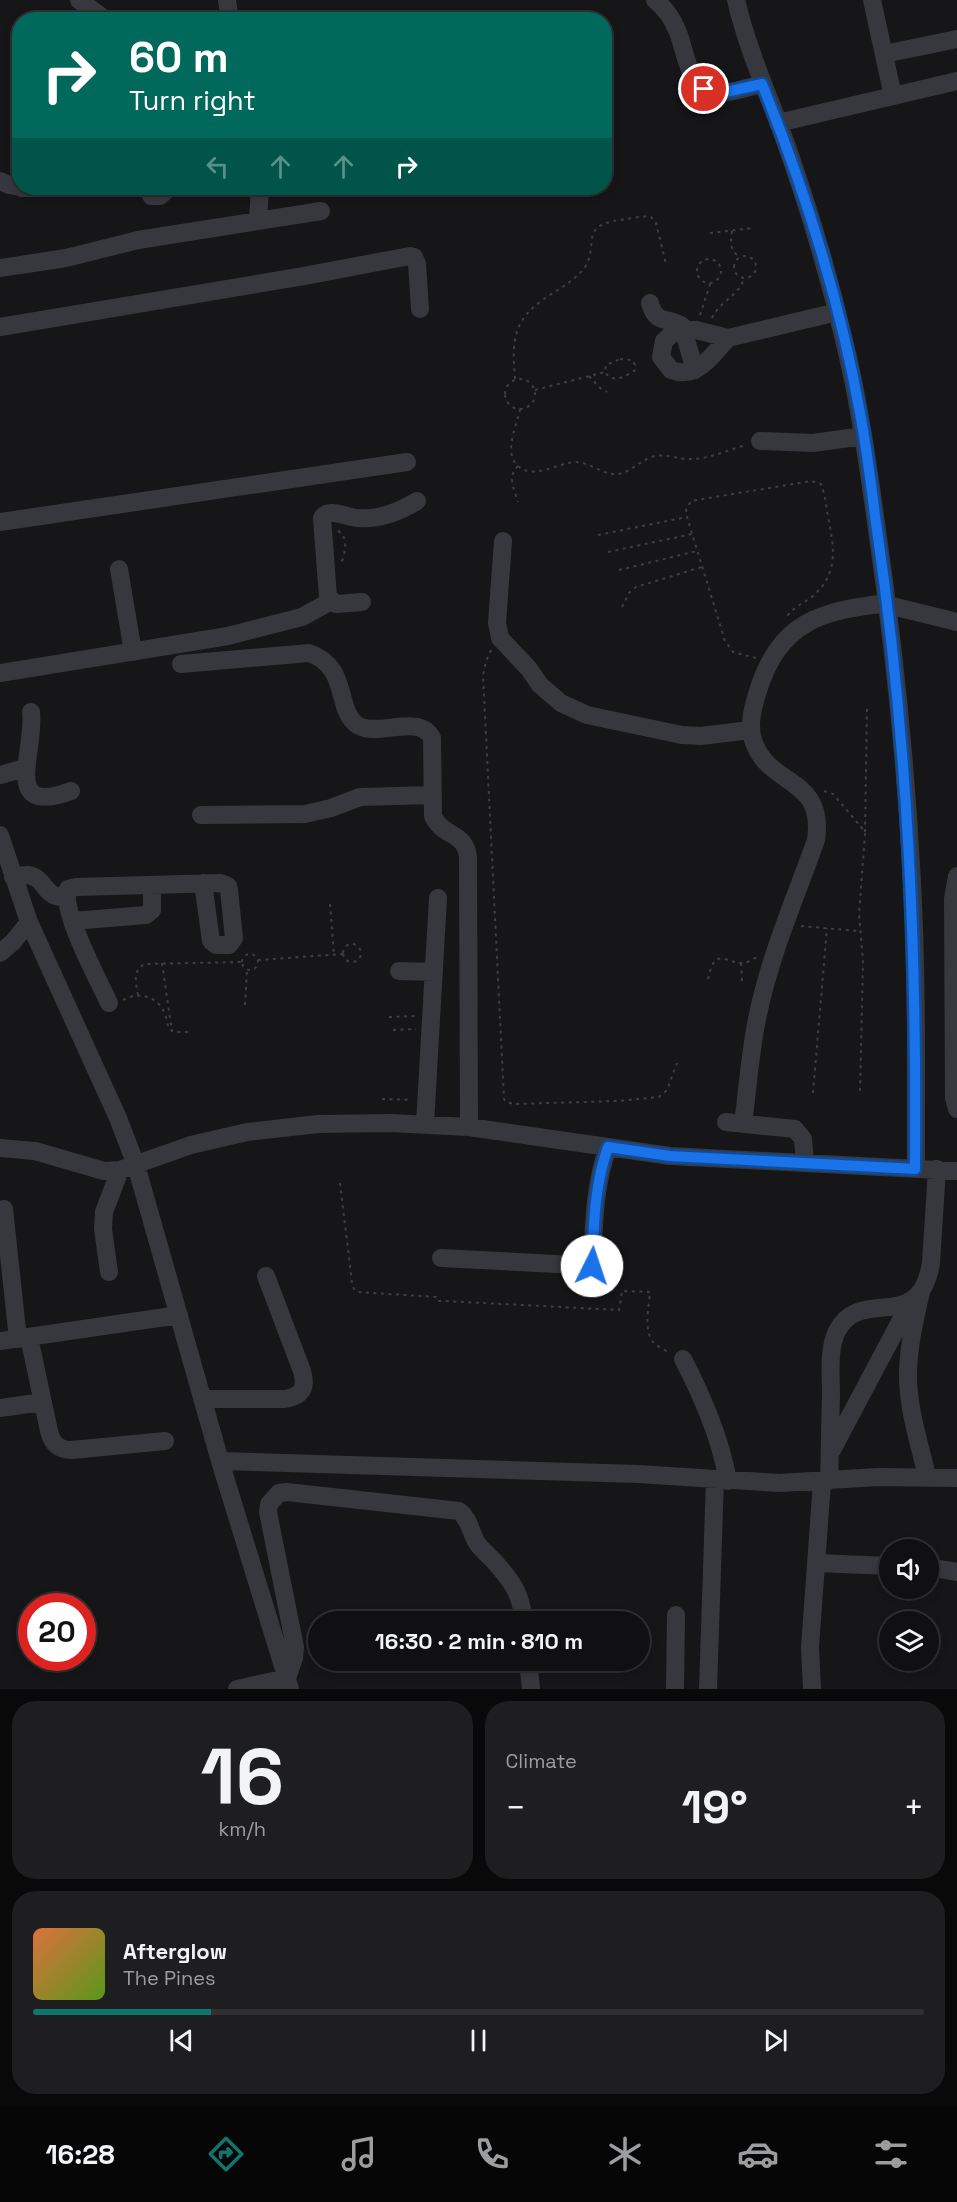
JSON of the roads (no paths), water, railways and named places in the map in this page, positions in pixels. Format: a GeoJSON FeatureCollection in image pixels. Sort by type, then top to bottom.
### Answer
{"type":"FeatureCollection","features":[{"type":"Feature","properties":{"kind":"street"},"geometry":{"type":"LineString","coordinates":[[79,0],[95,12]]}},
{"type":"Feature","properties":{"kind":"street"},"geometry":{"type":"LineString","coordinates":[[655,0],[671,17],[692,76],[704,89],[721,93],[762,84]]}},
{"type":"Feature","properties":{"kind":"street"},"geometry":{"type":"LineString","coordinates":[[736,0],[762,84],[778,123],[808,212],[837,312],[860,412],[888,604],[903,741],[912,883],[916,1025],[915,1169]]}},
{"type":"Feature","properties":{"kind":"street"},"geometry":{"type":"LineString","coordinates":[[872,0],[893,96]]}},
{"type":"Feature","properties":{"kind":"street"},"geometry":{"type":"LineString","coordinates":[[884,54],[957,39]]}},
{"type":"Feature","properties":{"kind":"street"},"geometry":{"type":"LineString","coordinates":[[778,123],[957,81]]}},
{"type":"Feature","properties":{"kind":"street"},"geometry":{"type":"LineString","coordinates":[[151,196],[161,195]]}},
{"type":"Feature","properties":{"kind":"street"},"geometry":{"type":"LineString","coordinates":[[258,219],[260,195]]}},
{"type":"Feature","properties":{"kind":"street"},"geometry":{"type":"LineString","coordinates":[[0,268],[66,258],[138,240],[258,219],[321,211]]}},
{"type":"Feature","properties":{"kind":"street"},"geometry":{"type":"LineString","coordinates":[[0,327],[410,256],[414,257],[417,264],[420,309]]}},
{"type":"Feature","properties":{"kind":"street"},"geometry":{"type":"LineString","coordinates":[[650,303],[652,311],[664,321],[679,323],[728,338],[837,312]]}},
{"type":"Feature","properties":{"kind":"street"},"geometry":{"type":"LineString","coordinates":[[696,330],[669,335],[664,341],[661,357],[671,370],[688,373],[695,370],[709,360],[728,338]]}},
{"type":"Feature","properties":{"kind":"street"},"geometry":{"type":"LineString","coordinates":[[695,370],[696,330]]}},
{"type":"Feature","properties":{"kind":"street"},"geometry":{"type":"LineString","coordinates":[[760,441],[813,443],[863,436]]}},
{"type":"Feature","properties":{"kind":"street"},"geometry":{"type":"LineString","coordinates":[[0,522],[406,462]]}},
{"type":"Feature","properties":{"kind":"street"},"geometry":{"type":"LineString","coordinates":[[362,602],[341,604],[331,601],[327,592],[323,514],[329,512],[357,518],[381,517],[417,501]]}},
{"type":"Feature","properties":{"kind":"street"},"geometry":{"type":"LineString","coordinates":[[503,541],[496,623],[500,638],[549,694],[573,710],[587,715],[682,735],[701,736],[750,730]]}},
{"type":"Feature","properties":{"kind":"street"},"geometry":{"type":"LineString","coordinates":[[119,569],[133,652]]}},
{"type":"Feature","properties":{"kind":"street"},"geometry":{"type":"LineString","coordinates":[[0,673],[196,642],[286,622],[317,610],[331,601]]}},
{"type":"Feature","properties":{"kind":"street"},"geometry":{"type":"LineString","coordinates":[[805,1163],[803,1138],[795,1129],[734,1123],[776,946],[816,840],[818,823],[814,806],[805,792],[772,768],[754,744],[750,730],[755,700],[771,661],[789,637],[803,625],[820,616],[838,610],[888,604],[957,622]]}},
{"type":"Feature","properties":{"kind":"street"},"geometry":{"type":"LineString","coordinates":[[181,664],[309,653],[328,663],[334,672],[351,719],[357,725],[366,729],[418,727],[430,732],[433,816],[437,825],[463,840],[467,848],[470,905],[469,1127]]}},
{"type":"Feature","properties":{"kind":"street"},"geometry":{"type":"LineString","coordinates":[[31,712],[32,731],[24,782],[33,795],[41,799],[71,791]]}},
{"type":"Feature","properties":{"kind":"street"},"geometry":{"type":"LineString","coordinates":[[0,775],[25,768]]}},
{"type":"Feature","properties":{"kind":"street"},"geometry":{"type":"LineString","coordinates":[[201,815],[305,814],[331,808],[360,797],[433,795]]}},
{"type":"Feature","properties":{"kind":"street"},"geometry":{"type":"LineString","coordinates":[[0,835],[28,922],[118,1118],[128,1167],[178,1315],[220,1461],[289,1683]]}},
{"type":"Feature","properties":{"kind":"street"},"geometry":{"type":"LineString","coordinates":[[13,877],[29,875],[51,894],[61,898],[67,897]]}},
{"type":"Feature","properties":{"kind":"street"},"geometry":{"type":"LineString","coordinates":[[957,876],[953,890],[954,1098],[957,1109]]}},
{"type":"Feature","properties":{"kind":"street"},"geometry":{"type":"LineString","coordinates":[[109,1003],[72,921],[67,897],[68,889],[71,887],[203,883]]}},
{"type":"Feature","properties":{"kind":"street"},"geometry":{"type":"LineString","coordinates":[[72,921],[146,915],[152,910],[152,885]]}},
{"type":"Feature","properties":{"kind":"street"},"geometry":{"type":"LineString","coordinates":[[425,1124],[438,898]]}},
{"type":"Feature","properties":{"kind":"street"},"geometry":{"type":"LineString","coordinates":[[0,953],[13,942],[28,922]]}},
{"type":"Feature","properties":{"kind":"street"},"geometry":{"type":"LineString","coordinates":[[399,971],[434,972]]}},
{"type":"Feature","properties":{"kind":"street"},"geometry":{"type":"LineString","coordinates":[[0,1148],[36,1151],[104,1170],[128,1167],[191,1145],[248,1132],[318,1124],[390,1123],[469,1127],[670,1156],[957,1171]]}},
{"type":"Feature","properties":{"kind":"street"},"geometry":{"type":"LineString","coordinates":[[592,1266],[597,1187],[608,1147]]}},
{"type":"Feature","properties":{"kind":"street"},"geometry":{"type":"LineString","coordinates":[[109,1272],[103,1229],[104,1212],[128,1167]]}},
{"type":"Feature","properties":{"kind":"street"},"geometry":{"type":"LineString","coordinates":[[830,1454],[915,1297],[928,1278],[937,1169]]}},
{"type":"Feature","properties":{"kind":"street"},"geometry":{"type":"LineString","coordinates":[[8,1209],[16,1339],[42,1402],[51,1439],[63,1450],[165,1441]]}},
{"type":"Feature","properties":{"kind":"street"},"geometry":{"type":"LineString","coordinates":[[441,1258],[613,1268]]}},
{"type":"Feature","properties":{"kind":"street"},"geometry":{"type":"LineString","coordinates":[[202,1399],[285,1400],[295,1397],[302,1390],[304,1380],[302,1371],[266,1276]]}},
{"type":"Feature","properties":{"kind":"street"},"geometry":{"type":"LineString","coordinates":[[812,1689],[810,1647],[830,1454],[831,1364],[837,1331],[847,1318],[861,1310],[895,1307],[915,1297]]}},
{"type":"Feature","properties":{"kind":"street"},"geometry":{"type":"LineString","coordinates":[[915,1297],[909,1350],[909,1396],[927,1476]]}},
{"type":"Feature","properties":{"kind":"street"},"geometry":{"type":"LineString","coordinates":[[16,1339],[178,1315]]}},
{"type":"Feature","properties":{"kind":"street"},"geometry":{"type":"LineString","coordinates":[[683,1359],[711,1418],[724,1460],[708,1689]]}},
{"type":"Feature","properties":{"kind":"street"},"geometry":{"type":"LineString","coordinates":[[0,1408],[42,1402]]}},
{"type":"Feature","properties":{"kind":"street"},"geometry":{"type":"LineString","coordinates":[[220,1461],[638,1474],[721,1480],[826,1482],[878,1477],[957,1478]]}},
{"type":"Feature","properties":{"kind":"street"},"geometry":{"type":"LineString","coordinates":[[289,1683],[294,1658],[293,1636],[268,1512],[269,1504],[279,1493],[459,1511],[466,1516],[480,1547],[503,1571],[516,1589],[522,1611]]}},
{"type":"Feature","properties":{"kind":"street"},"geometry":{"type":"LineString","coordinates":[[817,1563],[879,1566]]}},
{"type":"Feature","properties":{"kind":"street"},"geometry":{"type":"LineString","coordinates":[[939,1569],[957,1572]]}},
{"type":"Feature","properties":{"kind":"street"},"geometry":{"type":"LineString","coordinates":[[675,1689],[676,1615]]}},
{"type":"Feature","properties":{"kind":"street"},"geometry":{"type":"LineString","coordinates":[[529,1671],[531,1689]]}},
{"type":"Feature","properties":{"kind":"street"},"geometry":{"type":"LineString","coordinates":[[237,1689],[289,1683]]}}]}
